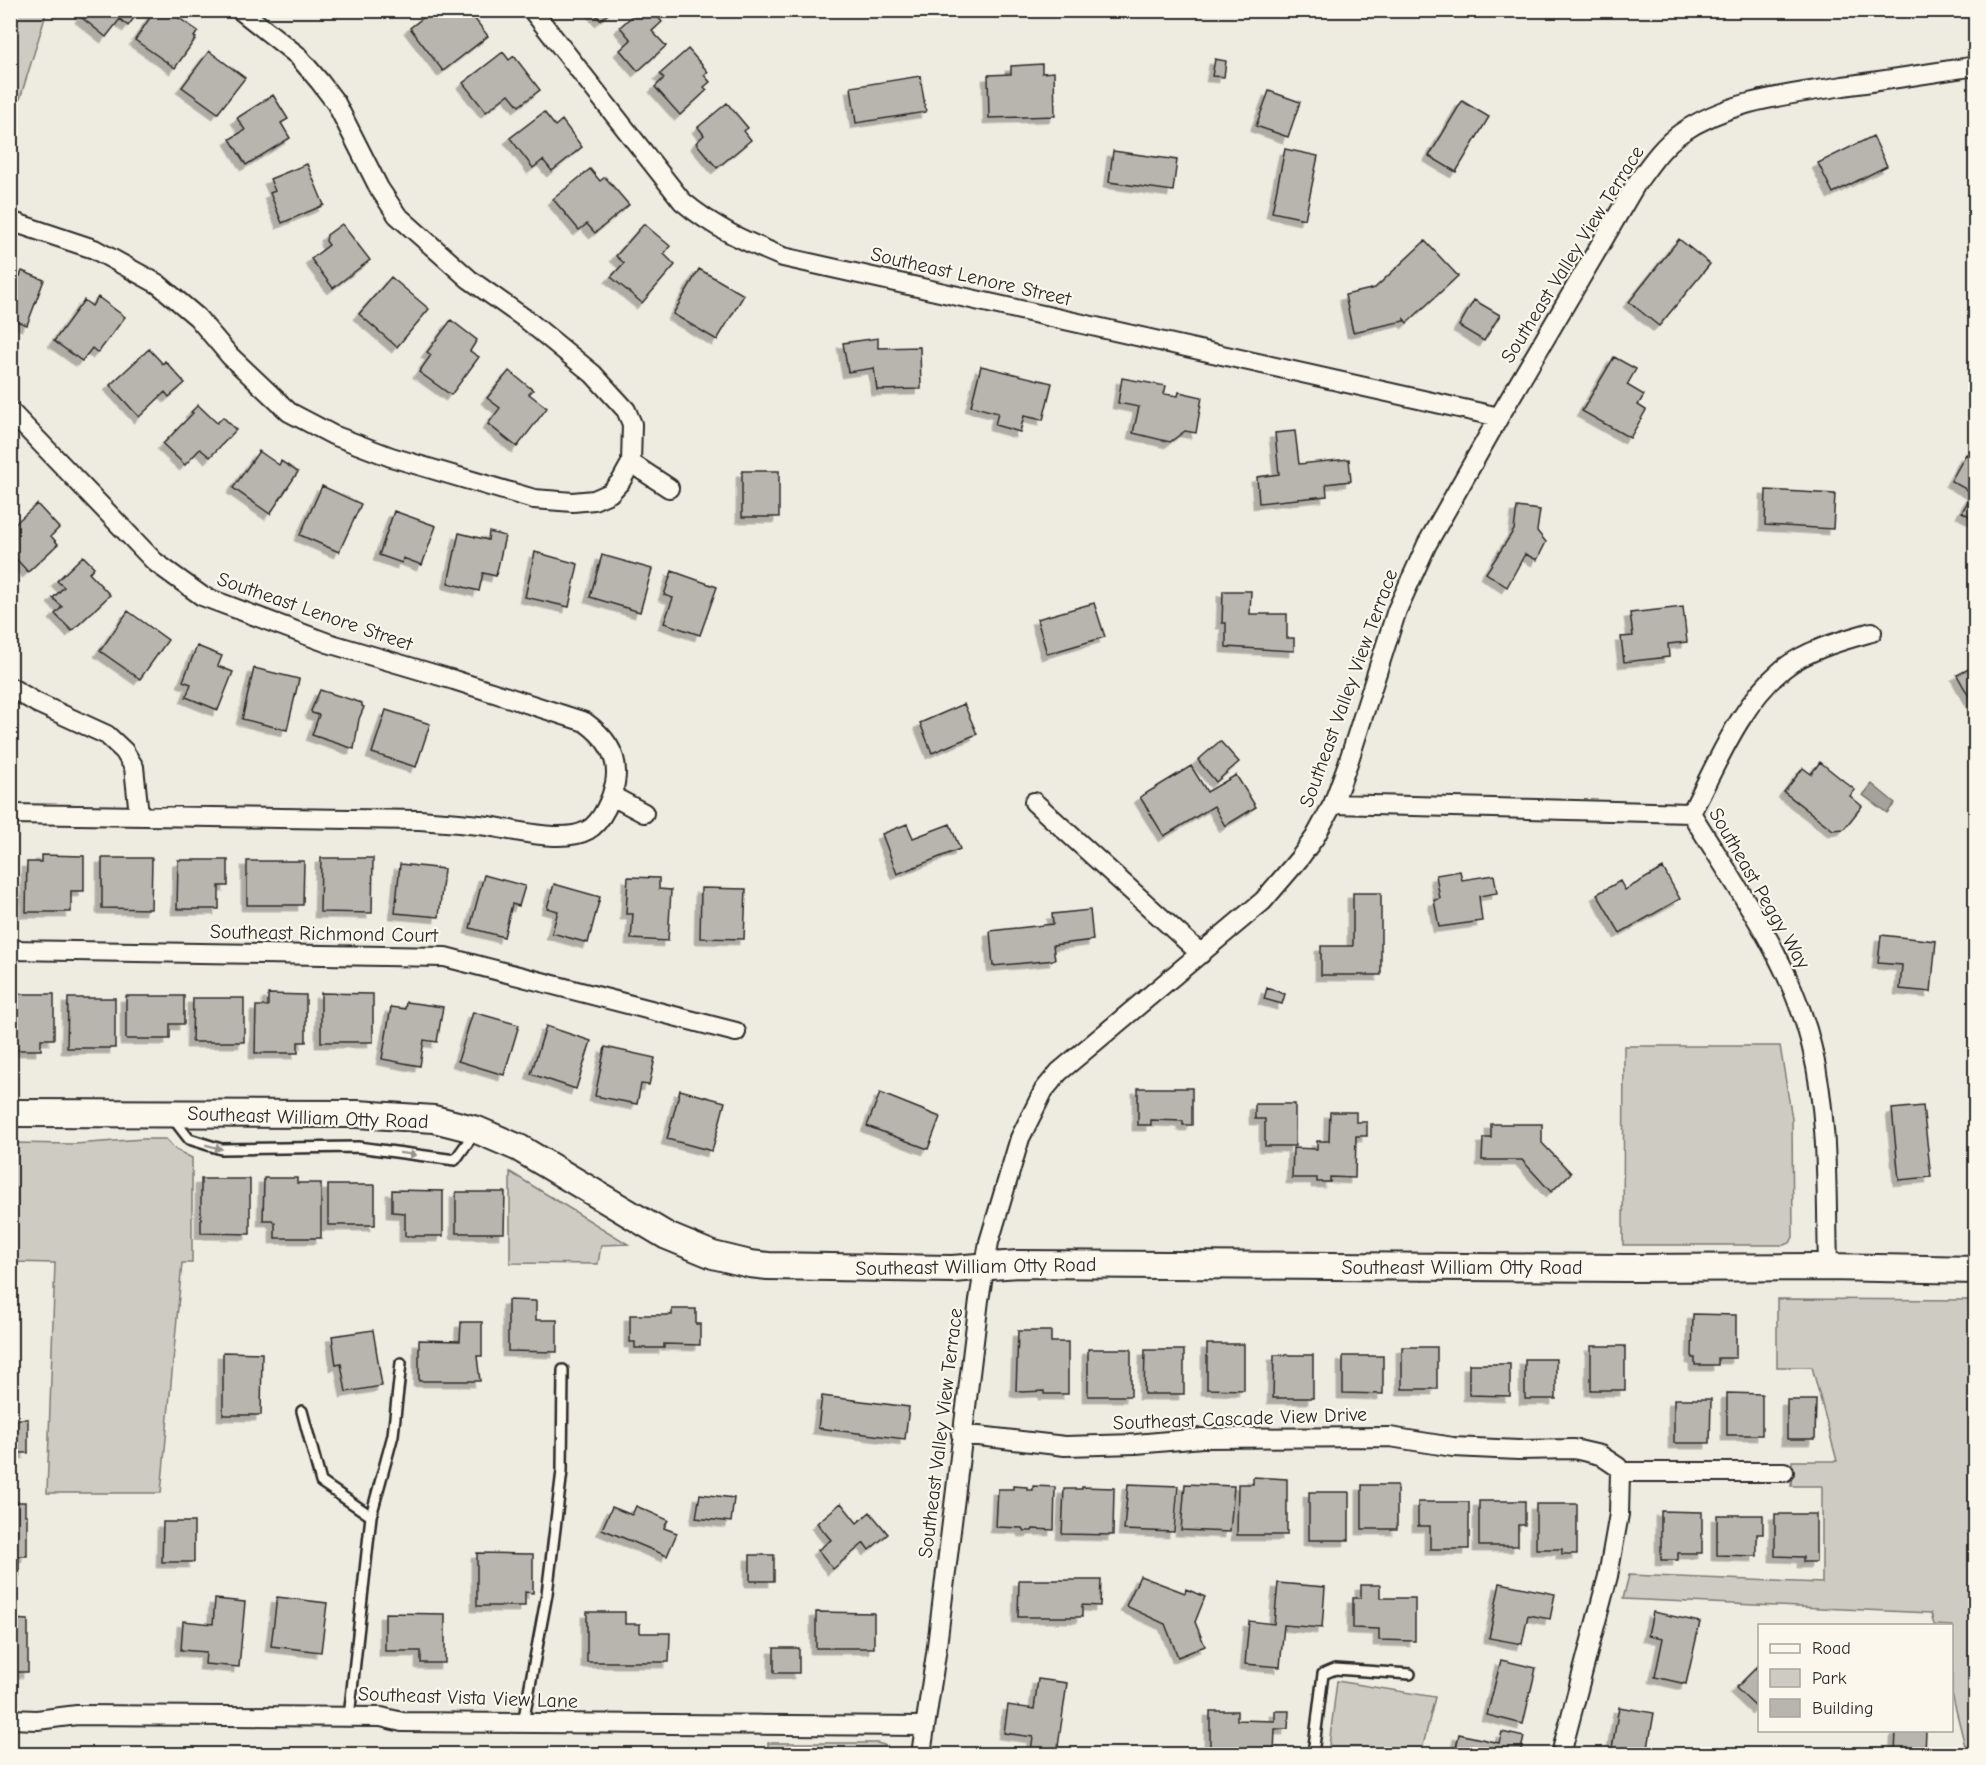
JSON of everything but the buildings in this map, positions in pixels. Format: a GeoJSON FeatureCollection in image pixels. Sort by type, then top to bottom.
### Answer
{"type":"FeatureCollection","features":[{"type":"Feature","properties":{"kind":"street"},"geometry":{"type":"LineString","coordinates":[[10,220],[94,249],[158,284],[197,317],[230,356],[289,412],[333,435],[391,458],[534,499],[573,502],[594,500],[610,493],[621,481],[631,463],[632,424],[626,410],[593,374],[527,320],[469,279],[397,215],[379,188],[331,96],[297,55],[240,10]]}},
{"type":"Feature","properties":{"kind":"street","name":"Southeast Lenore Street"},"geometry":{"type":"LineString","coordinates":[[532,10],[682,201],[704,219],[740,240],[783,257],[1499,417]]}},
{"type":"Feature","properties":{"kind":"street","name":"Southeast Valley View Terrace"},"geometry":{"type":"LineString","coordinates":[[921,1755],[936,1654],[961,1434],[989,1242],[1020,1138],[1044,1090],[1059,1072],[1263,901],[1315,837],[1333,804],[1397,610],[1427,544],[1636,184],[1663,149],[1681,133],[1704,119],[1763,99],[1976,66]]}},
{"type":"Feature","properties":{"kind":"street","name":"Southeast Lenore Street"},"geometry":{"type":"LineString","coordinates":[[10,411],[155,562],[202,596],[328,644],[454,680],[585,722],[597,730],[613,751],[617,772],[612,796],[596,822],[588,830],[566,836],[419,819],[10,814]]}},
{"type":"Feature","properties":{"kind":"street"},"geometry":{"type":"LineString","coordinates":[[631,463],[669,488]]}},
{"type":"Feature","properties":{"kind":"street"},"geometry":{"type":"LineString","coordinates":[[1691,813],[1738,724],[1759,693],[1784,668],[1828,644],[1872,632]]}},
{"type":"Feature","properties":{"kind":"street"},"geometry":{"type":"LineString","coordinates":[[10,687],[37,704],[107,735],[124,751],[134,767],[139,814]]}},
{"type":"Feature","properties":{"kind":"street"},"geometry":{"type":"LineString","coordinates":[[612,796],[644,813]]}},
{"type":"Feature","properties":{"kind":"street"},"geometry":{"type":"LineString","coordinates":[[1034,802],[1201,954]]}},
{"type":"Feature","properties":{"kind":"street","name":"Southeast Peggy Way"},"geometry":{"type":"LineString","coordinates":[[1333,804],[1691,813],[1778,958],[1800,1007],[1809,1037],[1824,1126],[1828,1267]]}},
{"type":"Feature","properties":{"kind":"street","name":"Southeast Richmond Court"},"geometry":{"type":"LineString","coordinates":[[10,950],[445,957],[736,1032]]}},
{"type":"Feature","properties":{"kind":"street","name":"Southeast William Otty Road"},"geometry":{"type":"LineString","coordinates":[[10,1113],[394,1115],[434,1119],[477,1130],[536,1157],[667,1236],[731,1260],[750,1264],[804,1268],[952,1269],[1018,1264],[1828,1267],[1976,1270]]}},
{"type":"Feature","properties":{"kind":"street","name":"Southeast Cascade View Drive"},"geometry":{"type":"LineString","coordinates":[[961,1434],[1065,1446],[1136,1444],[1202,1438],[1390,1437],[1453,1447],[1518,1450],[1574,1449],[1600,1455],[1618,1467],[1620,1472]]}},
{"type":"Feature","properties":{"kind":"street"},"geometry":{"type":"LineString","coordinates":[[1561,1755],[1608,1576],[1619,1514],[1620,1472],[1784,1472]]}},
{"type":"Feature","properties":{"kind":"street","name":"Southeast Vista View Lane"},"geometry":{"type":"LineString","coordinates":[[10,1719],[37,1720],[77,1715],[381,1716],[402,1722],[924,1726]]}},
{"type":"Feature","properties":{"kind":"lane"},"geometry":{"type":"LineString","coordinates":[[169,1113],[189,1139],[221,1149],[358,1148],[455,1160],[477,1130]]}},
{"type":"Feature","properties":{"kind":"lane"},"geometry":{"type":"LineString","coordinates":[[349,1716],[371,1516],[393,1435],[401,1363]]}},
{"type":"Feature","properties":{"kind":"lane"},"geometry":{"type":"LineString","coordinates":[[523,1723],[547,1594],[562,1471],[563,1370]]}},
{"type":"Feature","properties":{"kind":"lane"},"geometry":{"type":"LineString","coordinates":[[302,1411],[321,1482],[371,1516]]}},
{"type":"Feature","properties":{"kind":"lane"},"geometry":{"type":"LineString","coordinates":[[1313,1755],[1323,1674],[1335,1669],[1410,1674]]}},
{"type":"Feature","properties":{"kind":"green space"},"geometry":{"type":"Polygon","coordinates":[[[11,10],[47,11],[20,99],[11,100],[11,10]]]}},
{"type":"Feature","properties":{"kind":"green space"},"geometry":{"type":"Polygon","coordinates":[[[1624,1046],[1780,1046],[1792,1119],[1793,1237],[1790,1243],[1784,1245],[1623,1245],[1624,1046]]]}},
{"type":"Feature","properties":{"kind":"green space"},"geometry":{"type":"Polygon","coordinates":[[[166,1139],[176,1150],[192,1158],[192,1263],[182,1263],[161,1493],[47,1493],[55,1263],[11,1262],[11,1143],[75,1144],[166,1139]]]}},
{"type":"Feature","properties":{"kind":"green space"},"geometry":{"type":"Polygon","coordinates":[[[510,1172],[628,1244],[601,1245],[598,1264],[510,1263],[510,1172]]]}},
{"type":"Feature","properties":{"kind":"green space"},"geometry":{"type":"Polygon","coordinates":[[[1777,1299],[1975,1300],[1975,1754],[1967,1754],[1953,1698],[1953,1624],[1934,1624],[1931,1613],[1623,1599],[1629,1575],[1822,1583],[1822,1486],[1791,1486],[1792,1461],[1837,1461],[1812,1367],[1777,1367],[1777,1299]]]}},
{"type":"Feature","properties":{"kind":"green space"},"geometry":{"type":"Polygon","coordinates":[[[1337,1681],[1435,1697],[1421,1754],[1328,1754],[1337,1681]]]}},
{"type":"Feature","properties":{"kind":"green space"},"geometry":{"type":"Polygon","coordinates":[[[768,1743],[877,1743],[884,1745],[894,1754],[768,1754],[768,1743]]]}},
{"type":"Feature","properties":{"kind":"shaded area"},"geometry":{"type":"Polygon","coordinates":[[[1872,784],[1895,803],[1887,813],[1863,795],[1872,784]]]}}]}
